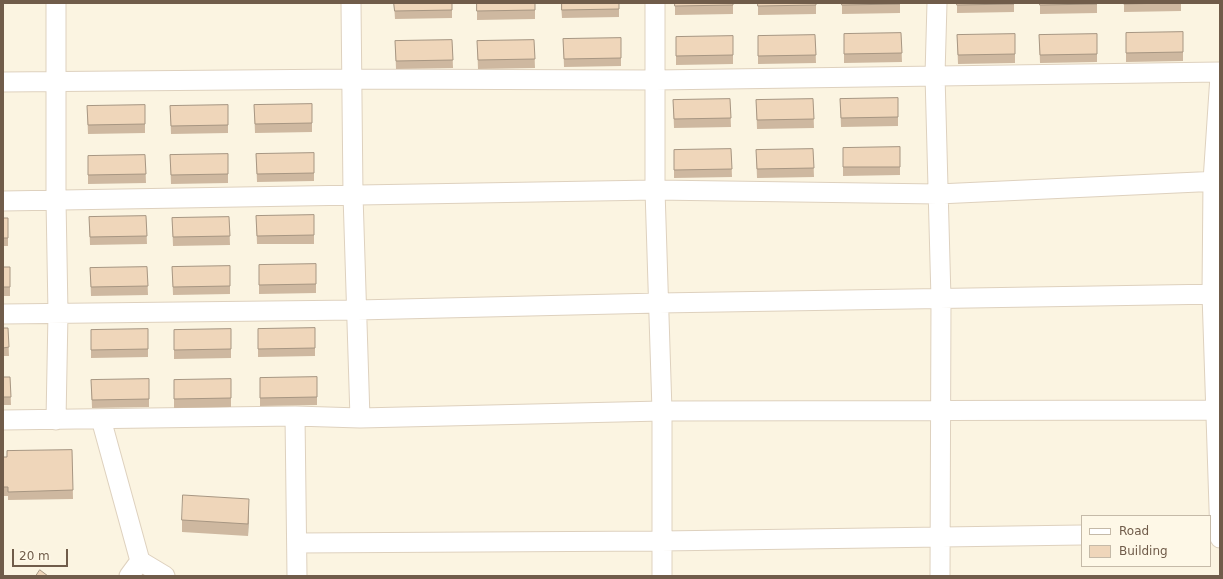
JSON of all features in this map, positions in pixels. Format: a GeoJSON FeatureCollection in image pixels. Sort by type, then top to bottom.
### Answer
{"type":"FeatureCollection","features":[{"type":"Feature","properties":{"kind":"street"},"geometry":{"type":"LineString","coordinates":[[56,3],[56,200],[58,313],[56,420]]}},
{"type":"Feature","properties":{"kind":"street"},"geometry":{"type":"LineString","coordinates":[[351,3],[353,195],[360,418]]}},
{"type":"Feature","properties":{"kind":"street"},"geometry":{"type":"LineString","coordinates":[[655,3],[655,190],[662,411],[662,576]]}},
{"type":"Feature","properties":{"kind":"street"},"geometry":{"type":"LineString","coordinates":[[937,3],[935,75],[941,299],[940,576]]}},
{"type":"Feature","properties":{"kind":"street"},"geometry":{"type":"LineString","coordinates":[[3,82],[351,79],[656,80],[1220,72]]}},
{"type":"Feature","properties":{"kind":"street"},"geometry":{"type":"LineString","coordinates":[[1220,76],[1216,181],[1216,294],[1220,538]]}},
{"type":"Feature","properties":{"kind":"street"},"geometry":{"type":"LineString","coordinates":[[3,201],[655,190],[938,194],[1216,181]]}},
{"type":"Feature","properties":{"kind":"street"},"geometry":{"type":"LineString","coordinates":[[3,314],[357,310],[659,303],[1216,294]]}},
{"type":"Feature","properties":{"kind":"street"},"geometry":{"type":"LineString","coordinates":[[3,420],[295,416],[360,418],[662,411],[1218,410]]}},
{"type":"Feature","properties":{"kind":"street"},"geometry":{"type":"LineString","coordinates":[[295,416],[297,576]]}},
{"type":"Feature","properties":{"kind":"street"},"geometry":{"type":"LineString","coordinates":[[101,419],[140,561],[165,576]]}},
{"type":"Feature","properties":{"kind":"street"},"geometry":{"type":"LineString","coordinates":[[297,543],[661,541],[1081,535]]}},
{"type":"Feature","properties":{"kind":"street"},"geometry":{"type":"LineString","coordinates":[[129,576],[140,561]]}},
{"type":"Feature","properties":{"kind":"building"},"geometry":{"type":"Polygon","coordinates":[[[394,3],[452,3],[452,10],[395,11],[394,3]]]}},
{"type":"Feature","properties":{"kind":"building"},"geometry":{"type":"Polygon","coordinates":[[[477,3],[535,3],[535,10],[477,11],[477,3]]]}},
{"type":"Feature","properties":{"kind":"building"},"geometry":{"type":"Polygon","coordinates":[[[562,3],[619,3],[619,9],[562,10],[562,3]]]}},
{"type":"Feature","properties":{"kind":"building"},"geometry":{"type":"Polygon","coordinates":[[[675,3],[733,3],[733,5],[675,6],[675,3]]]}},
{"type":"Feature","properties":{"kind":"building"},"geometry":{"type":"Polygon","coordinates":[[[758,3],[816,3],[816,5],[758,6],[758,3]]]}},
{"type":"Feature","properties":{"kind":"building"},"geometry":{"type":"Polygon","coordinates":[[[842,3],[900,3],[900,4],[842,5],[842,3]]]}},
{"type":"Feature","properties":{"kind":"building"},"geometry":{"type":"Polygon","coordinates":[[[957,3],[1014,3],[1014,4],[957,5],[957,3]]]}},
{"type":"Feature","properties":{"kind":"building"},"geometry":{"type":"Polygon","coordinates":[[[1040,3],[1097,3],[1097,4],[1040,5],[1040,3]]]}},
{"type":"Feature","properties":{"kind":"building"},"geometry":{"type":"Polygon","coordinates":[[[1124,3],[1168,3],[1124,4],[1124,3]]]}},
{"type":"Feature","properties":{"kind":"building"},"geometry":{"type":"Polygon","coordinates":[[[1183,32],[1183,52],[1126,53],[1126,33],[1183,32]]]}},
{"type":"Feature","properties":{"kind":"building"},"geometry":{"type":"Polygon","coordinates":[[[901,33],[902,53],[844,54],[844,34],[901,33]]]}},
{"type":"Feature","properties":{"kind":"building"},"geometry":{"type":"Polygon","coordinates":[[[1015,34],[1015,54],[958,55],[957,35],[1015,34]]]}},
{"type":"Feature","properties":{"kind":"building"},"geometry":{"type":"Polygon","coordinates":[[[1097,34],[1097,54],[1040,55],[1039,35],[1097,34]]]}},
{"type":"Feature","properties":{"kind":"building"},"geometry":{"type":"Polygon","coordinates":[[[815,35],[816,55],[758,56],[758,36],[815,35]]]}},
{"type":"Feature","properties":{"kind":"building"},"geometry":{"type":"Polygon","coordinates":[[[733,36],[733,55],[676,56],[676,37],[733,36]]]}},
{"type":"Feature","properties":{"kind":"building"},"geometry":{"type":"Polygon","coordinates":[[[621,38],[621,58],[564,59],[563,39],[621,38]]]}},
{"type":"Feature","properties":{"kind":"building"},"geometry":{"type":"Polygon","coordinates":[[[452,40],[453,60],[396,61],[395,41],[452,40]]]}},
{"type":"Feature","properties":{"kind":"building"},"geometry":{"type":"Polygon","coordinates":[[[534,40],[535,59],[478,60],[477,41],[534,40]]]}},
{"type":"Feature","properties":{"kind":"building"},"geometry":{"type":"Polygon","coordinates":[[[898,98],[898,117],[841,118],[840,99],[898,98]]]}},
{"type":"Feature","properties":{"kind":"building"},"geometry":{"type":"Polygon","coordinates":[[[730,99],[731,118],[674,119],[673,100],[730,99]]]}},
{"type":"Feature","properties":{"kind":"building"},"geometry":{"type":"Polygon","coordinates":[[[813,99],[814,119],[757,120],[756,100],[813,99]]]}},
{"type":"Feature","properties":{"kind":"building"},"geometry":{"type":"Polygon","coordinates":[[[312,104],[312,123],[255,124],[254,105],[312,104]]]}},
{"type":"Feature","properties":{"kind":"building"},"geometry":{"type":"Polygon","coordinates":[[[145,105],[145,124],[88,125],[87,106],[145,105]]]}},
{"type":"Feature","properties":{"kind":"building"},"geometry":{"type":"Polygon","coordinates":[[[228,105],[228,125],[171,126],[170,106],[228,105]]]}},
{"type":"Feature","properties":{"kind":"building"},"geometry":{"type":"Polygon","coordinates":[[[900,147],[900,167],[843,167],[843,148],[900,147]]]}},
{"type":"Feature","properties":{"kind":"building"},"geometry":{"type":"Polygon","coordinates":[[[731,149],[732,169],[674,170],[674,150],[731,149]]]}},
{"type":"Feature","properties":{"kind":"building"},"geometry":{"type":"Polygon","coordinates":[[[813,149],[814,168],[757,169],[756,150],[813,149]]]}},
{"type":"Feature","properties":{"kind":"building"},"geometry":{"type":"Polygon","coordinates":[[[314,153],[314,173],[257,174],[256,154],[314,153]]]}},
{"type":"Feature","properties":{"kind":"building"},"geometry":{"type":"Polygon","coordinates":[[[228,154],[228,174],[171,175],[170,155],[228,154]]]}},
{"type":"Feature","properties":{"kind":"building"},"geometry":{"type":"Polygon","coordinates":[[[145,155],[146,174],[88,175],[88,156],[145,155]]]}},
{"type":"Feature","properties":{"kind":"building"},"geometry":{"type":"Polygon","coordinates":[[[314,215],[314,235],[257,236],[256,216],[314,215]]]}},
{"type":"Feature","properties":{"kind":"building"},"geometry":{"type":"Polygon","coordinates":[[[146,216],[147,236],[90,237],[89,217],[146,216]]]}},
{"type":"Feature","properties":{"kind":"building"},"geometry":{"type":"Polygon","coordinates":[[[229,217],[230,236],[173,237],[172,218],[229,217]]]}},
{"type":"Feature","properties":{"kind":"building"},"geometry":{"type":"Polygon","coordinates":[[[3,218],[8,218],[8,238],[3,238],[3,218]]]}},
{"type":"Feature","properties":{"kind":"building"},"geometry":{"type":"Polygon","coordinates":[[[316,264],[316,284],[259,285],[259,265],[316,264]]]}},
{"type":"Feature","properties":{"kind":"building"},"geometry":{"type":"Polygon","coordinates":[[[230,266],[230,286],[173,287],[172,267],[230,266]]]}},
{"type":"Feature","properties":{"kind":"building"},"geometry":{"type":"Polygon","coordinates":[[[3,267],[10,267],[10,287],[3,287],[3,267]]]}},
{"type":"Feature","properties":{"kind":"building"},"geometry":{"type":"Polygon","coordinates":[[[147,267],[148,286],[91,287],[90,268],[147,267]]]}},
{"type":"Feature","properties":{"kind":"building"},"geometry":{"type":"Polygon","coordinates":[[[3,328],[8,328],[9,347],[3,348],[3,328]]]}},
{"type":"Feature","properties":{"kind":"building"},"geometry":{"type":"Polygon","coordinates":[[[315,328],[315,348],[258,349],[258,329],[315,328]]]}},
{"type":"Feature","properties":{"kind":"building"},"geometry":{"type":"Polygon","coordinates":[[[148,329],[148,349],[91,350],[91,330],[148,329]]]}},
{"type":"Feature","properties":{"kind":"building"},"geometry":{"type":"Polygon","coordinates":[[[231,329],[231,349],[174,350],[174,330],[231,329]]]}},
{"type":"Feature","properties":{"kind":"building"},"geometry":{"type":"Polygon","coordinates":[[[3,377],[10,377],[11,397],[3,397],[3,377]]]}},
{"type":"Feature","properties":{"kind":"building"},"geometry":{"type":"Polygon","coordinates":[[[317,377],[317,397],[260,398],[260,378],[317,377]]]}},
{"type":"Feature","properties":{"kind":"building"},"geometry":{"type":"Polygon","coordinates":[[[149,379],[149,399],[92,400],[91,380],[149,379]]]}},
{"type":"Feature","properties":{"kind":"building"},"geometry":{"type":"Polygon","coordinates":[[[231,379],[231,398],[174,399],[174,380],[231,379]]]}},
{"type":"Feature","properties":{"kind":"building"},"geometry":{"type":"Polygon","coordinates":[[[72,450],[73,490],[8,492],[8,487],[3,487],[3,457],[7,457],[7,451],[72,450]]]}},
{"type":"Feature","properties":{"kind":"building"},"geometry":{"type":"Polygon","coordinates":[[[183,495],[249,499],[248,524],[182,520],[183,495]]]}},
{"type":"Feature","properties":{"kind":"building"},"geometry":{"type":"Polygon","coordinates":[[[40,570],[48,576],[36,576],[40,570]]]}}]}
